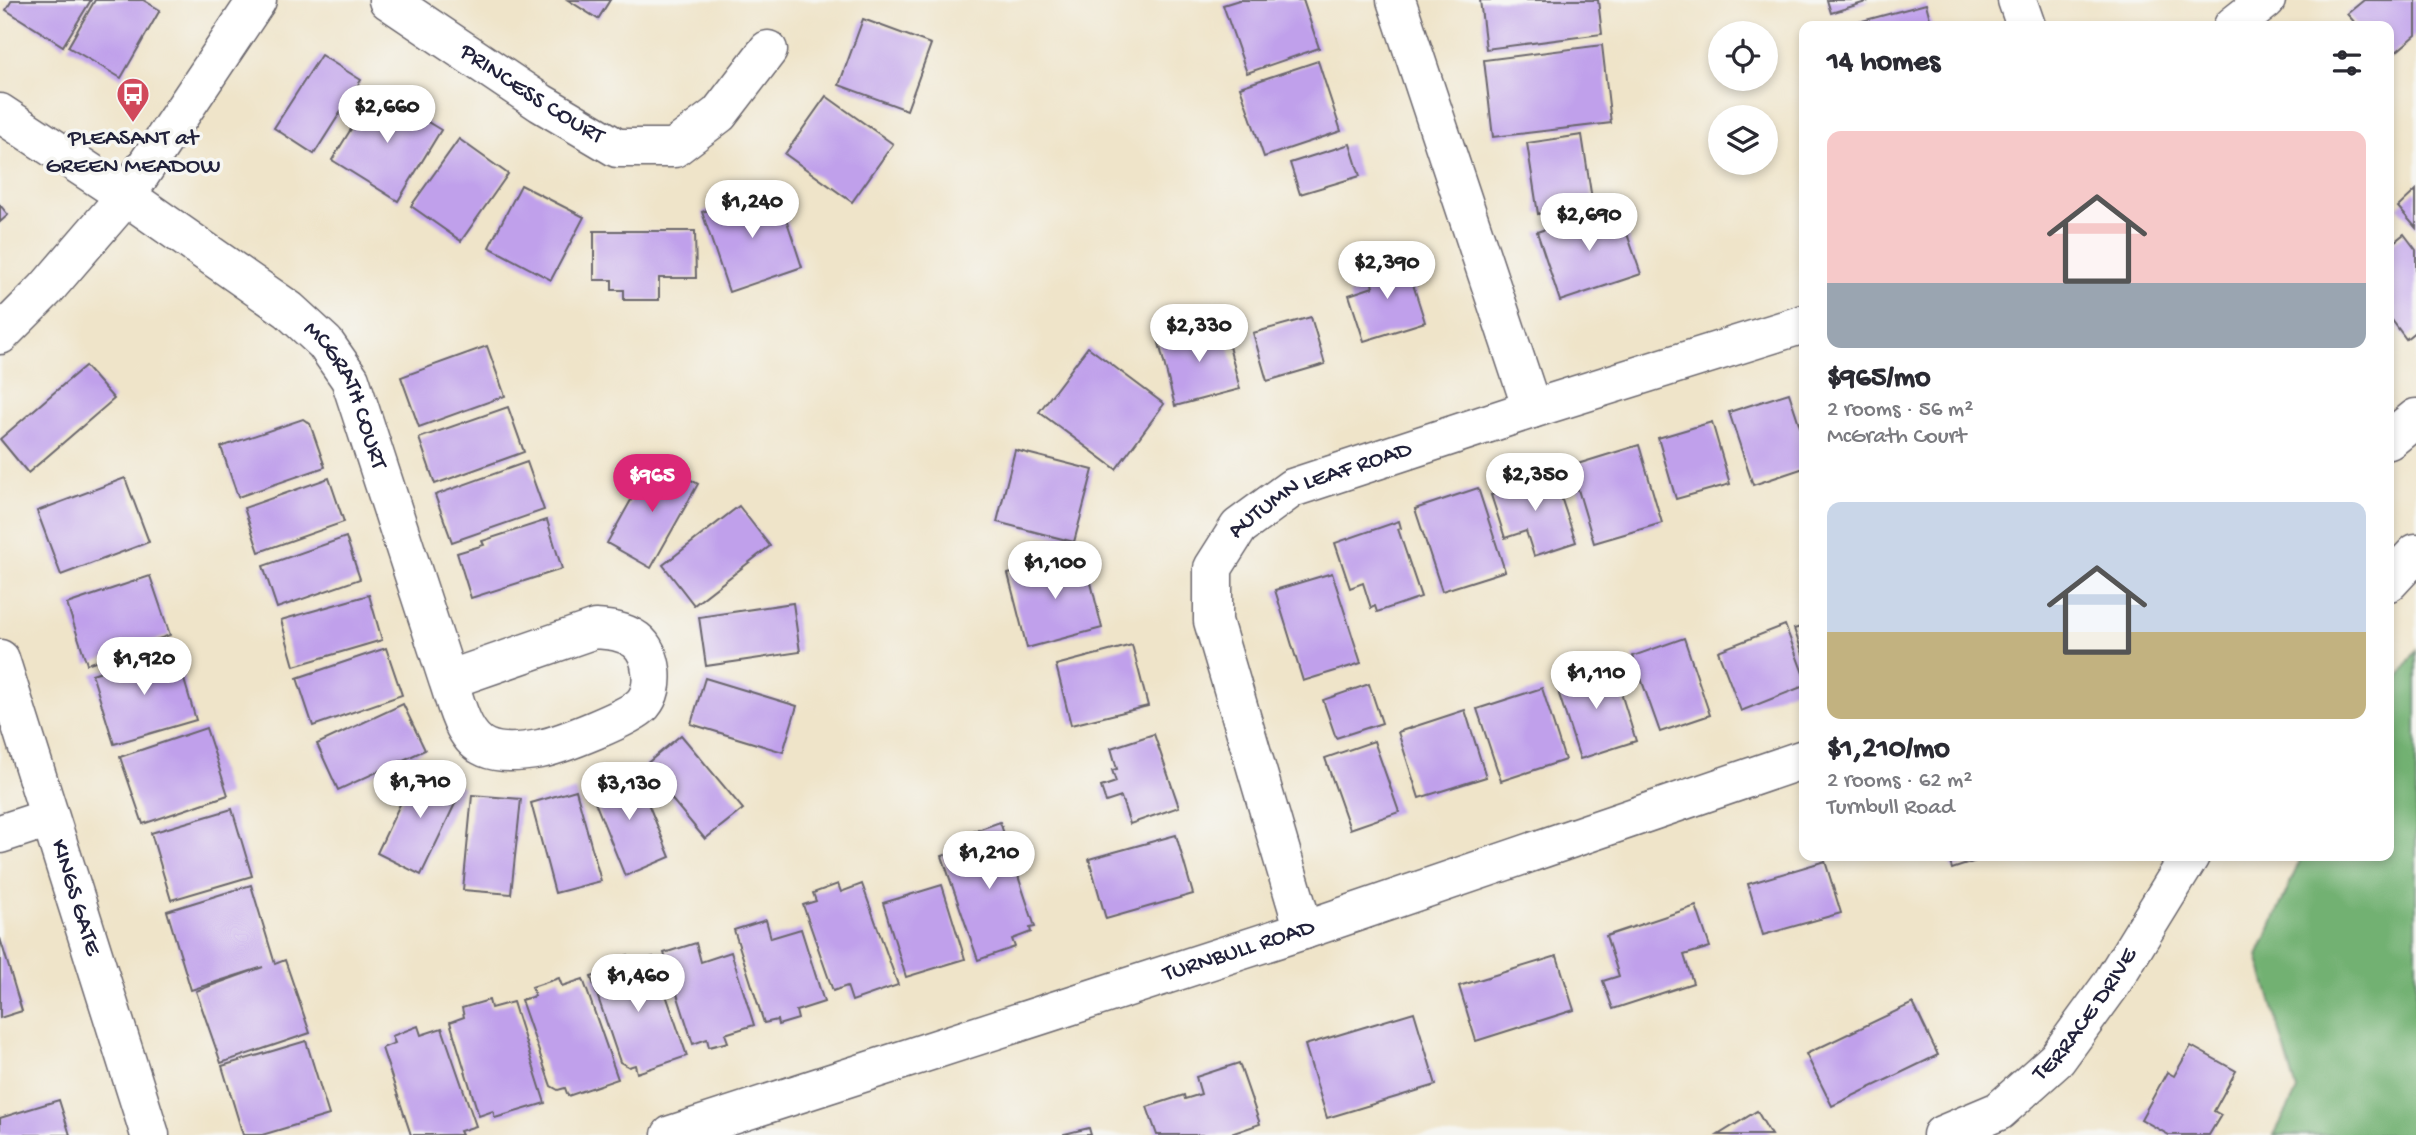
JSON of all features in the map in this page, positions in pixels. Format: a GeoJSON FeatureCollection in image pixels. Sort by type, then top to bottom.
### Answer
{"type":"FeatureCollection","features":[{"type":"Feature","properties":{"kind":"street"},"geometry":{"type":"LineString","coordinates":[[0,335],[46,289],[126,196],[257,0]]}},
{"type":"Feature","properties":{"kind":"street","name":"PRINCESS COURT"},"geometry":{"type":"LineString","coordinates":[[388,0],[541,103],[617,148],[674,148],[719,114],[768,50]]}},
{"type":"Feature","properties":{"kind":"street"},"geometry":{"type":"LineString","coordinates":[[1396,0],[1532,409]]}},
{"type":"Feature","properties":{"kind":"street"},"geometry":{"type":"LineString","coordinates":[[2017,0],[2024,21]]}},
{"type":"Feature","properties":{"kind":"street"},"geometry":{"type":"LineString","coordinates":[[2239,21],[2266,0]]}},
{"type":"Feature","properties":{"kind":"street","name":"MCGRATH COURT"},"geometry":{"type":"LineString","coordinates":[[0,113],[126,196],[289,310],[325,342],[350,379],[448,680],[467,732],[486,748],[511,752],[542,749],[622,718],[643,703],[652,686],[648,661],[638,642],[616,630],[595,629],[448,680]]}},
{"type":"Feature","properties":{"kind":"street","name":"AUTUMN LEAF ROAD"},"geometry":{"type":"LineString","coordinates":[[1304,930],[1213,621],[1213,568],[1239,527],[1293,488],[1532,409],[1799,326]]}},
{"type":"Feature","properties":{"kind":"street"},"geometry":{"type":"LineString","coordinates":[[2394,577],[2416,553]]}},
{"type":"Feature","properties":{"kind":"street","name":"KINGS GATE"},"geometry":{"type":"LineString","coordinates":[[0,659],[150,1135]]}},
{"type":"Feature","properties":{"kind":"street","name":"TURNBULL ROAD"},"geometry":{"type":"LineString","coordinates":[[671,1135],[1304,930],[1799,761]]}},
{"type":"Feature","properties":{"kind":"street"},"geometry":{"type":"LineString","coordinates":[[0,834],[49,818]]}},
{"type":"Feature","properties":{"kind":"street","name":"TERRACE DRIVE"},"geometry":{"type":"LineString","coordinates":[[1942,1135],[1999,1111],[2057,1059],[2110,986],[2187,861]]}},
{"type":"Feature","properties":{"kind":"green space"},"geometry":{"type":"Polygon","coordinates":[[[2416,650],[2416,1135],[2274,1135],[2297,1091],[2258,956],[2300,861],[2394,861],[2394,686],[2416,650]]]}},
{"type":"Feature","properties":{"kind":"building"},"geometry":{"type":"Polygon","coordinates":[[[12,0],[91,0],[63,46],[6,10],[12,0]]]}},
{"type":"Feature","properties":{"kind":"building"},"geometry":{"type":"Polygon","coordinates":[[[95,0],[143,0],[160,10],[121,78],[68,47],[95,0]]]}},
{"type":"Feature","properties":{"kind":"building"},"geometry":{"type":"Polygon","coordinates":[[[568,0],[610,0],[598,19],[568,0]]]}},
{"type":"Feature","properties":{"kind":"building"},"geometry":{"type":"Polygon","coordinates":[[[1239,0],[1303,0],[1319,48],[1247,73],[1223,5],[1239,0]]]}},
{"type":"Feature","properties":{"kind":"building"},"geometry":{"type":"Polygon","coordinates":[[[1480,0],[1598,0],[1602,34],[1486,49],[1480,0]]]}},
{"type":"Feature","properties":{"kind":"building"},"geometry":{"type":"Polygon","coordinates":[[[1827,0],[1869,0],[1869,1],[1831,13],[1827,0]]]}},
{"type":"Feature","properties":{"kind":"building"},"geometry":{"type":"Polygon","coordinates":[[[2364,0],[2416,0],[2416,35],[2394,54],[2394,21],[2353,21],[2347,14],[2364,0]]]}},
{"type":"Feature","properties":{"kind":"building"},"geometry":{"type":"Polygon","coordinates":[[[1926,4],[1931,21],[1862,21],[1926,4]]]}},
{"type":"Feature","properties":{"kind":"building"},"geometry":{"type":"Polygon","coordinates":[[[863,19],[931,44],[907,110],[839,85],[863,19]]]}},
{"type":"Feature","properties":{"kind":"building"},"geometry":{"type":"Polygon","coordinates":[[[1602,45],[1611,123],[1493,137],[1484,60],[1602,45]]]}},
{"type":"Feature","properties":{"kind":"building"},"geometry":{"type":"Polygon","coordinates":[[[321,55],[361,80],[314,154],[274,128],[321,55]]]}},
{"type":"Feature","properties":{"kind":"building"},"geometry":{"type":"Polygon","coordinates":[[[1318,61],[1341,131],[1264,157],[1240,87],[1318,61]]]}},
{"type":"Feature","properties":{"kind":"building"},"geometry":{"type":"Polygon","coordinates":[[[375,90],[441,130],[398,201],[332,160],[375,90]]]}},
{"type":"Feature","properties":{"kind":"building"},"geometry":{"type":"Polygon","coordinates":[[[826,96],[893,144],[852,202],[785,154],[826,96]]]}},
{"type":"Feature","properties":{"kind":"building"},"geometry":{"type":"Polygon","coordinates":[[[1582,135],[1593,206],[1538,214],[1527,143],[1582,135]]]}},
{"type":"Feature","properties":{"kind":"building"},"geometry":{"type":"Polygon","coordinates":[[[459,139],[508,174],[461,241],[411,206],[459,139]]]}},
{"type":"Feature","properties":{"kind":"building"},"geometry":{"type":"Polygon","coordinates":[[[1350,144],[1360,176],[1300,194],[1290,163],[1350,144]]]}},
{"type":"Feature","properties":{"kind":"building"},"geometry":{"type":"Polygon","coordinates":[[[521,185],[584,217],[551,280],[489,247],[521,185]]]}},
{"type":"Feature","properties":{"kind":"building"},"geometry":{"type":"Polygon","coordinates":[[[776,188],[802,267],[729,292],[702,212],[776,188]]]}},
{"type":"Feature","properties":{"kind":"building"},"geometry":{"type":"Polygon","coordinates":[[[2416,190],[2416,228],[2398,207],[2416,190]]]}},
{"type":"Feature","properties":{"kind":"building"},"geometry":{"type":"Polygon","coordinates":[[[0,205],[8,215],[0,222],[0,205]]]}},
{"type":"Feature","properties":{"kind":"building"},"geometry":{"type":"Polygon","coordinates":[[[1617,205],[1641,274],[1560,301],[1537,232],[1617,205]]]}},
{"type":"Feature","properties":{"kind":"building"},"geometry":{"type":"Polygon","coordinates":[[[594,231],[695,231],[696,278],[659,278],[659,300],[624,300],[624,290],[612,290],[612,280],[594,280],[594,231]]]}},
{"type":"Feature","properties":{"kind":"building"},"geometry":{"type":"Polygon","coordinates":[[[2404,234],[2416,250],[2416,331],[2406,339],[2394,323],[2394,242],[2404,234]]]}},
{"type":"Feature","properties":{"kind":"building"},"geometry":{"type":"Polygon","coordinates":[[[1404,256],[1425,322],[1364,341],[1349,295],[1373,287],[1368,268],[1404,256]]]}},
{"type":"Feature","properties":{"kind":"building"},"geometry":{"type":"Polygon","coordinates":[[[1311,317],[1325,364],[1267,381],[1253,333],[1311,317]]]}},
{"type":"Feature","properties":{"kind":"building"},"geometry":{"type":"Polygon","coordinates":[[[1223,323],[1240,389],[1175,406],[1158,339],[1223,323]]]}},
{"type":"Feature","properties":{"kind":"building"},"geometry":{"type":"Polygon","coordinates":[[[487,346],[505,396],[419,427],[401,377],[487,346]]]}},
{"type":"Feature","properties":{"kind":"building"},"geometry":{"type":"Polygon","coordinates":[[[1088,347],[1164,404],[1116,469],[1039,412],[1088,347]]]}},
{"type":"Feature","properties":{"kind":"building"},"geometry":{"type":"Polygon","coordinates":[[[85,366],[114,399],[28,473],[0,439],[85,366]]]}},
{"type":"Feature","properties":{"kind":"building"},"geometry":{"type":"Polygon","coordinates":[[[1789,393],[1799,424],[1799,470],[1753,485],[1729,412],[1789,393]]]}},
{"type":"Feature","properties":{"kind":"building"},"geometry":{"type":"Polygon","coordinates":[[[508,407],[524,452],[435,484],[419,438],[508,407]]]}},
{"type":"Feature","properties":{"kind":"building"},"geometry":{"type":"Polygon","coordinates":[[[303,419],[310,424],[325,467],[238,497],[221,447],[303,419]]]}},
{"type":"Feature","properties":{"kind":"building"},"geometry":{"type":"Polygon","coordinates":[[[1712,422],[1730,484],[1676,499],[1658,438],[1712,422]]]}},
{"type":"Feature","properties":{"kind":"building"},"geometry":{"type":"Polygon","coordinates":[[[1639,445],[1662,523],[1594,543],[1571,466],[1639,445]]]}},
{"type":"Feature","properties":{"kind":"building"},"geometry":{"type":"Polygon","coordinates":[[[1015,450],[1093,470],[1074,542],[997,522],[1015,450]]]}},
{"type":"Feature","properties":{"kind":"building"},"geometry":{"type":"Polygon","coordinates":[[[654,459],[698,484],[651,568],[607,543],[654,459]]]}},
{"type":"Feature","properties":{"kind":"building"},"geometry":{"type":"Polygon","coordinates":[[[527,462],[544,510],[452,542],[435,495],[527,462]]]}},
{"type":"Feature","properties":{"kind":"building"},"geometry":{"type":"Polygon","coordinates":[[[1552,470],[1576,542],[1534,556],[1526,531],[1505,538],[1491,495],[1508,490],[1507,484],[1552,470]]]}},
{"type":"Feature","properties":{"kind":"building"},"geometry":{"type":"Polygon","coordinates":[[[125,478],[149,542],[61,575],[37,511],[125,478]]]}},
{"type":"Feature","properties":{"kind":"building"},"geometry":{"type":"Polygon","coordinates":[[[329,478],[344,522],[259,552],[244,508],[329,478]]]}},
{"type":"Feature","properties":{"kind":"building"},"geometry":{"type":"Polygon","coordinates":[[[1478,488],[1505,571],[1442,591],[1415,509],[1478,488]]]}},
{"type":"Feature","properties":{"kind":"building"},"geometry":{"type":"Polygon","coordinates":[[[739,506],[770,546],[694,605],[663,565],[739,506]]]}},
{"type":"Feature","properties":{"kind":"building"},"geometry":{"type":"Polygon","coordinates":[[[547,520],[562,569],[471,598],[457,553],[484,545],[482,541],[547,520]]]}},
{"type":"Feature","properties":{"kind":"building"},"geometry":{"type":"Polygon","coordinates":[[[1399,521],[1401,528],[1398,529],[1421,597],[1377,612],[1375,606],[1371,608],[1363,583],[1350,588],[1335,543],[1399,521]]]}},
{"type":"Feature","properties":{"kind":"building"},"geometry":{"type":"Polygon","coordinates":[[[346,537],[360,579],[277,608],[263,566],[346,537]]]}},
{"type":"Feature","properties":{"kind":"building"},"geometry":{"type":"Polygon","coordinates":[[[1084,554],[1102,628],[1027,648],[1008,574],[1084,554]]]}},
{"type":"Feature","properties":{"kind":"building"},"geometry":{"type":"Polygon","coordinates":[[[1332,573],[1361,663],[1303,681],[1275,590],[1332,573]]]}},
{"type":"Feature","properties":{"kind":"building"},"geometry":{"type":"Polygon","coordinates":[[[150,576],[170,635],[87,664],[67,604],[150,576]]]}},
{"type":"Feature","properties":{"kind":"building"},"geometry":{"type":"Polygon","coordinates":[[[369,595],[382,640],[294,666],[281,620],[369,595]]]}},
{"type":"Feature","properties":{"kind":"building"},"geometry":{"type":"Polygon","coordinates":[[[793,603],[800,652],[706,666],[699,617],[793,603]]]}},
{"type":"Feature","properties":{"kind":"building"},"geometry":{"type":"Polygon","coordinates":[[[1785,625],[1799,663],[1799,688],[1741,711],[1718,651],[1785,625]]]}},
{"type":"Feature","properties":{"kind":"building"},"geometry":{"type":"Polygon","coordinates":[[[1799,628],[1799,643],[1794,629],[1799,628]]]}},
{"type":"Feature","properties":{"kind":"building"},"geometry":{"type":"Polygon","coordinates":[[[1684,638],[1710,715],[1660,732],[1633,656],[1684,638]]]}},
{"type":"Feature","properties":{"kind":"building"},"geometry":{"type":"Polygon","coordinates":[[[1132,645],[1148,706],[1071,725],[1056,665],[1132,645]]]}},
{"type":"Feature","properties":{"kind":"building"},"geometry":{"type":"Polygon","coordinates":[[[386,648],[402,695],[313,726],[297,678],[386,648]]]}},
{"type":"Feature","properties":{"kind":"building"},"geometry":{"type":"Polygon","coordinates":[[[175,649],[196,720],[114,744],[92,674],[175,649]]]}},
{"type":"Feature","properties":{"kind":"building"},"geometry":{"type":"Polygon","coordinates":[[[1612,664],[1636,741],[1580,759],[1555,682],[1612,664]]]}},
{"type":"Feature","properties":{"kind":"building"},"geometry":{"type":"Polygon","coordinates":[[[705,678],[797,706],[783,752],[691,724],[705,678]]]}},
{"type":"Feature","properties":{"kind":"building"},"geometry":{"type":"Polygon","coordinates":[[[1369,684],[1382,723],[1336,738],[1323,700],[1369,684]]]}},
{"type":"Feature","properties":{"kind":"building"},"geometry":{"type":"Polygon","coordinates":[[[1542,688],[1565,760],[1501,781],[1477,709],[1542,688]]]}},
{"type":"Feature","properties":{"kind":"building"},"geometry":{"type":"Polygon","coordinates":[[[403,704],[425,750],[338,790],[317,744],[403,704]]]}},
{"type":"Feature","properties":{"kind":"building"},"geometry":{"type":"Polygon","coordinates":[[[1465,710],[1486,777],[1419,798],[1398,732],[1465,710]]]}},
{"type":"Feature","properties":{"kind":"building"},"geometry":{"type":"Polygon","coordinates":[[[206,728],[228,795],[143,824],[120,757],[206,728]]]}},
{"type":"Feature","properties":{"kind":"building"},"geometry":{"type":"Polygon","coordinates":[[[1154,734],[1179,807],[1130,824],[1121,797],[1106,802],[1101,787],[1116,782],[1112,770],[1117,769],[1111,748],[1154,734]]]}},
{"type":"Feature","properties":{"kind":"building"},"geometry":{"type":"Polygon","coordinates":[[[681,735],[743,809],[705,839],[644,766],[681,735]]]}},
{"type":"Feature","properties":{"kind":"building"},"geometry":{"type":"Polygon","coordinates":[[[1374,741],[1399,812],[1350,829],[1325,758],[1374,741]]]}},
{"type":"Feature","properties":{"kind":"building"},"geometry":{"type":"Polygon","coordinates":[[[418,766],[463,787],[421,875],[377,853],[418,766]]]}},
{"type":"Feature","properties":{"kind":"building"},"geometry":{"type":"Polygon","coordinates":[[[634,769],[670,857],[625,876],[589,787],[634,769]]]}},
{"type":"Feature","properties":{"kind":"building"},"geometry":{"type":"Polygon","coordinates":[[[576,790],[601,881],[555,893],[531,803],[576,790]]]}},
{"type":"Feature","properties":{"kind":"building"},"geometry":{"type":"Polygon","coordinates":[[[472,795],[521,799],[511,894],[463,890],[472,795]]]}},
{"type":"Feature","properties":{"kind":"building"},"geometry":{"type":"Polygon","coordinates":[[[232,809],[252,876],[171,900],[151,833],[232,809]]]}},
{"type":"Feature","properties":{"kind":"building"},"geometry":{"type":"Polygon","coordinates":[[[1000,822],[1035,927],[1030,928],[1031,932],[1012,939],[1015,947],[978,960],[942,856],[962,849],[958,837],[1000,822]]]}},
{"type":"Feature","properties":{"kind":"building"},"geometry":{"type":"Polygon","coordinates":[[[1176,835],[1193,894],[1106,919],[1089,859],[1176,835]]]}},
{"type":"Feature","properties":{"kind":"building"},"geometry":{"type":"Polygon","coordinates":[[[1825,861],[1841,913],[1763,935],[1748,884],[1825,861]]]}},
{"type":"Feature","properties":{"kind":"building"},"geometry":{"type":"Polygon","coordinates":[[[1950,861],[1976,861],[1952,869],[1950,861]]]}},
{"type":"Feature","properties":{"kind":"building"},"geometry":{"type":"Polygon","coordinates":[[[838,884],[841,892],[862,884],[898,985],[852,1001],[847,986],[833,991],[803,905],[816,901],[813,893],[838,884]]]}},
{"type":"Feature","properties":{"kind":"building"},"geometry":{"type":"Polygon","coordinates":[[[251,885],[275,964],[285,960],[310,1033],[221,1063],[196,991],[263,967],[191,990],[167,911],[251,885]]]}},
{"type":"Feature","properties":{"kind":"building"},"geometry":{"type":"Polygon","coordinates":[[[942,885],[965,959],[906,977],[883,903],[942,885]]]}},
{"type":"Feature","properties":{"kind":"building"},"geometry":{"type":"Polygon","coordinates":[[[1696,906],[1710,947],[1684,955],[1693,983],[1613,1009],[1603,981],[1619,976],[1606,936],[1696,906]]]}},
{"type":"Feature","properties":{"kind":"building"},"geometry":{"type":"Polygon","coordinates":[[[766,920],[771,938],[801,929],[824,1002],[796,1011],[798,1019],[778,1025],[777,1020],[764,1023],[734,930],[766,920]]]}},
{"type":"Feature","properties":{"kind":"building"},"geometry":{"type":"Polygon","coordinates":[[[0,938],[22,1011],[0,1018],[0,938]]]}},
{"type":"Feature","properties":{"kind":"building"},"geometry":{"type":"Polygon","coordinates":[[[696,943],[701,962],[731,952],[754,1025],[725,1034],[728,1042],[709,1047],[707,1039],[693,1044],[664,953],[696,943]]]}},
{"type":"Feature","properties":{"kind":"building"},"geometry":{"type":"Polygon","coordinates":[[[628,955],[632,964],[653,957],[687,1056],[637,1073],[635,1065],[629,1067],[620,1062],[591,977],[605,973],[602,964],[628,955]]]}},
{"type":"Feature","properties":{"kind":"building"},"geometry":{"type":"Polygon","coordinates":[[[1557,956],[1574,1010],[1476,1041],[1459,986],[1557,956]]]}},
{"type":"Feature","properties":{"kind":"building"},"geometry":{"type":"Polygon","coordinates":[[[559,978],[562,986],[583,979],[618,1079],[568,1096],[565,1088],[558,1090],[551,1086],[521,1000],[535,996],[532,987],[559,978]]]}},
{"type":"Feature","properties":{"kind":"building"},"geometry":{"type":"Polygon","coordinates":[[[489,1000],[491,1008],[513,1002],[545,1103],[495,1118],[493,1111],[479,1116],[450,1022],[464,1017],[462,1008],[489,1000]]]}},
{"type":"Feature","properties":{"kind":"building"},"geometry":{"type":"Polygon","coordinates":[[[1913,1003],[1938,1055],[1832,1106],[1806,1054],[1913,1003]]]}},
{"type":"Feature","properties":{"kind":"building"},"geometry":{"type":"Polygon","coordinates":[[[1414,1012],[1436,1085],[1327,1118],[1305,1045],[1414,1012]]]}},
{"type":"Feature","properties":{"kind":"building"},"geometry":{"type":"Polygon","coordinates":[[[418,1026],[421,1035],[442,1028],[476,1126],[460,1131],[462,1135],[411,1135],[382,1048],[395,1043],[392,1036],[418,1026]]]}},
{"type":"Feature","properties":{"kind":"building"},"geometry":{"type":"Polygon","coordinates":[[[306,1041],[329,1115],[262,1135],[243,1135],[222,1066],[306,1041]]]}},
{"type":"Feature","properties":{"kind":"building"},"geometry":{"type":"Polygon","coordinates":[[[2191,1046],[2236,1071],[2214,1111],[2221,1115],[2209,1135],[2169,1135],[2141,1119],[2167,1072],[2174,1076],[2191,1046]]]}},
{"type":"Feature","properties":{"kind":"building"},"geometry":{"type":"Polygon","coordinates":[[[1239,1063],[1260,1124],[1228,1135],[1157,1135],[1147,1107],[1184,1095],[1185,1099],[1201,1094],[1196,1077],[1239,1063]]]}},
{"type":"Feature","properties":{"kind":"building"},"geometry":{"type":"Polygon","coordinates":[[[59,1100],[70,1135],[0,1135],[0,1118],[59,1100]]]}},
{"type":"Feature","properties":{"kind":"building"},"geometry":{"type":"Polygon","coordinates":[[[1757,1111],[1771,1135],[1718,1135],[1757,1111]]]}},
{"type":"Feature","properties":{"kind":"building"},"geometry":{"type":"Polygon","coordinates":[[[1089,1128],[1091,1135],[1064,1135],[1064,1134],[1089,1128]]]}},
{"type":"Feature","properties":{"kind":"place","name":"PLEASANT at GREEN MEADOW"},"geometry":{"type":"Point","coordinates":[133,124]}}]}
